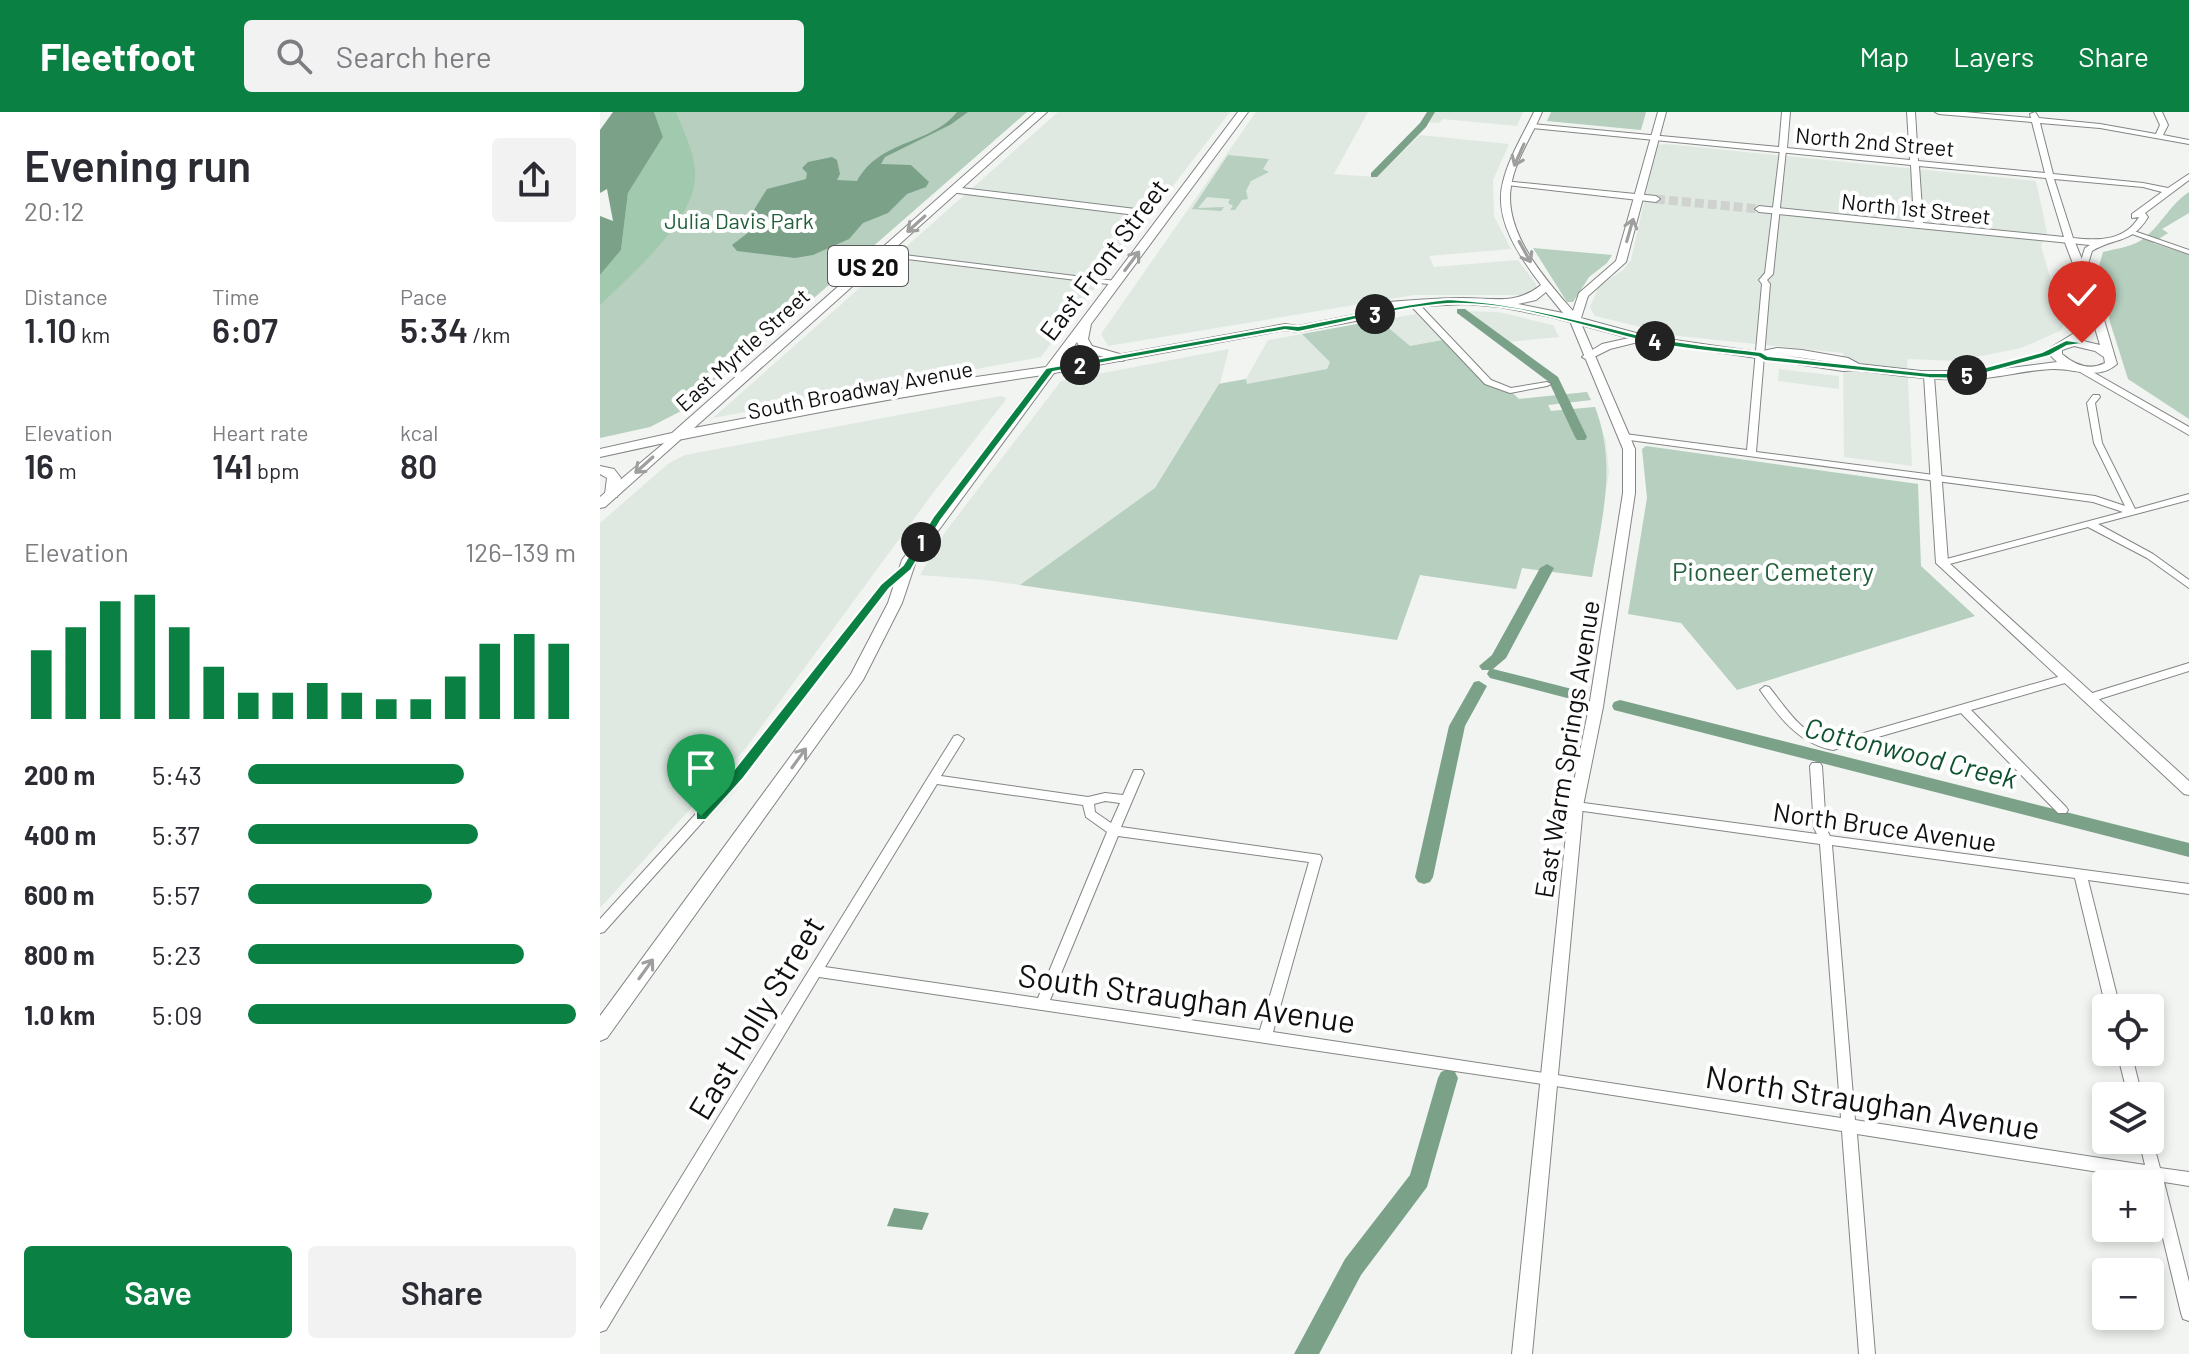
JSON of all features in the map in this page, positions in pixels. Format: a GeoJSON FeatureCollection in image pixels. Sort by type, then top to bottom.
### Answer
{"type":"FeatureCollection","features":[{"type":"Feature","properties":{"kind":"main road","name":"East Myrtle Street"},"geometry":{"type":"LineString","coordinates":[[676,437],[1042,112]]}},
{"type":"Feature","properties":{"kind":"main road","name":"East Front Street"},"geometry":{"type":"LineString","coordinates":[[600,1032],[858,676],[895,603],[907,567],[937,519],[1243,112]]}},
{"type":"Feature","properties":{"kind":"main road"},"geometry":{"type":"LineString","coordinates":[[1507,183],[1538,112]]}},
{"type":"Feature","properties":{"kind":"main road"},"geometry":{"type":"LineString","coordinates":[[1575,321],[1583,295],[1621,262],[1662,112]]}},
{"type":"Feature","properties":{"kind":"main road","name":"East Warm Springs Avenue"},"geometry":{"type":"LineString","coordinates":[[1507,183],[1506,216],[1547,286],[1575,321]]}},
{"type":"Feature","properties":{"kind":"main road"},"geometry":{"type":"LineString","coordinates":[[2069,240],[2088,287],[2098,328],[2111,360]]}},
{"type":"Feature","properties":{"kind":"main road"},"geometry":{"type":"LineString","coordinates":[[1964,376],[2046,354],[2081,334],[2084,324],[2075,279],[2079,269]]}},
{"type":"Feature","properties":{"kind":"main road"},"geometry":{"type":"LineString","coordinates":[[1500,304],[1532,298],[1547,286]]}},
{"type":"Feature","properties":{"kind":"main road","name":"South Broadway Avenue"},"geometry":{"type":"LineString","coordinates":[[600,452],[676,437],[703,441],[1009,383],[1050,370],[1285,327],[1298,329],[1414,304],[1468,301],[1500,304],[1646,339]]}},
{"type":"Feature","properties":{"kind":"main road","name":"South Broadway Avenue"},"geometry":{"type":"LineString","coordinates":[[1285,327],[1290,321],[1382,305],[1400,306]]}},
{"type":"Feature","properties":{"kind":"main road"},"geometry":{"type":"LineString","coordinates":[[1319,316],[1323,319],[1360,317]]}},
{"type":"Feature","properties":{"kind":"main road"},"geometry":{"type":"LineString","coordinates":[[1085,323],[1082,339],[1087,349],[1118,358]]}},
{"type":"Feature","properties":{"kind":"main road"},"geometry":{"type":"LineString","coordinates":[[1588,357],[1606,346],[1646,339],[1803,364],[1929,376],[1990,375],[2032,366],[2101,370],[2111,360]]}},
{"type":"Feature","properties":{"kind":"main road"},"geometry":{"type":"LineString","coordinates":[[2061,345],[2091,345],[2111,360]]}},
{"type":"Feature","properties":{"kind":"main road"},"geometry":{"type":"LineString","coordinates":[[2061,345],[2056,355],[2078,368]]}},
{"type":"Feature","properties":{"kind":"main road"},"geometry":{"type":"LineString","coordinates":[[600,452],[615,439],[665,426],[722,395]]}},
{"type":"Feature","properties":{"kind":"main road"},"geometry":{"type":"LineString","coordinates":[[600,504],[676,437]]}},
{"type":"Feature","properties":{"kind":"main road"},"geometry":{"type":"LineString","coordinates":[[600,470],[609,472],[614,478],[612,494]]}},
{"type":"Feature","properties":{"kind":"street"},"geometry":{"type":"LineString","coordinates":[[1751,454],[1766,284],[1763,280],[1769,274],[1786,112]]}},
{"type":"Feature","properties":{"kind":"street"},"geometry":{"type":"LineString","coordinates":[[1911,112],[1919,226]]}},
{"type":"Feature","properties":{"kind":"street"},"geometry":{"type":"LineString","coordinates":[[1939,112],[2035,116],[2189,142]]}},
{"type":"Feature","properties":{"kind":"street"},"geometry":{"type":"LineString","coordinates":[[2158,112],[2164,125],[2159,135]]}},
{"type":"Feature","properties":{"kind":"street"},"geometry":{"type":"LineString","coordinates":[[2035,116],[2069,240]]}},
{"type":"Feature","properties":{"kind":"street","name":"North 2nd Street"},"geometry":{"type":"LineString","coordinates":[[1532,126],[2143,185],[2166,190]]}},
{"type":"Feature","properties":{"kind":"street"},"geometry":{"type":"LineString","coordinates":[[2159,135],[2189,149]]}},
{"type":"Feature","properties":{"kind":"street"},"geometry":{"type":"LineString","coordinates":[[2079,269],[2085,262],[2088,250],[2126,231],[2135,216],[2188,174]]}},
{"type":"Feature","properties":{"kind":"street"},"geometry":{"type":"LineString","coordinates":[[1507,183],[1656,199]]}},
{"type":"Feature","properties":{"kind":"street"},"geometry":{"type":"LineString","coordinates":[[953,190],[988,197],[1166,215]]}},
{"type":"Feature","properties":{"kind":"street","name":"North 1st Street"},"geometry":{"type":"LineString","coordinates":[[1759,209],[2100,242],[2123,239],[2134,233]]}},
{"type":"Feature","properties":{"kind":"street"},"geometry":{"type":"LineString","coordinates":[[2141,214],[2144,217],[2134,233],[2189,252]]}},
{"type":"Feature","properties":{"kind":"street"},"geometry":{"type":"LineString","coordinates":[[883,254],[1116,283]]}},
{"type":"Feature","properties":{"kind":"street"},"geometry":{"type":"LineString","coordinates":[[1414,304],[1488,382],[1510,391],[1547,384]]}},
{"type":"Feature","properties":{"kind":"street","name":"East Warm Springs Avenue"},"geometry":{"type":"LineString","coordinates":[[1522,1354],[1576,806],[1596,707],[1629,493],[1629,449],[1575,321]]}},
{"type":"Feature","properties":{"kind":"street"},"geometry":{"type":"LineString","coordinates":[[2111,360],[2122,383],[2189,430]]}},
{"type":"Feature","properties":{"kind":"street"},"geometry":{"type":"LineString","coordinates":[[2078,368],[2189,430]]}},
{"type":"Feature","properties":{"kind":"street"},"geometry":{"type":"LineString","coordinates":[[1929,376],[1942,563],[2189,790]]}},
{"type":"Feature","properties":{"kind":"street"},"geometry":{"type":"LineString","coordinates":[[2096,397],[2091,403],[2098,443],[2132,512]]}},
{"type":"Feature","properties":{"kind":"street"},"geometry":{"type":"LineString","coordinates":[[1625,437],[2095,499],[2132,512]]}},
{"type":"Feature","properties":{"kind":"street"},"geometry":{"type":"LineString","coordinates":[[1942,563],[2189,497]]}},
{"type":"Feature","properties":{"kind":"street"},"geometry":{"type":"LineString","coordinates":[[2090,524],[2150,556],[2189,585]]}},
{"type":"Feature","properties":{"kind":"street"},"geometry":{"type":"LineString","coordinates":[[600,928],[737,776],[858,619],[885,586],[907,567]]}},
{"type":"Feature","properties":{"kind":"street"},"geometry":{"type":"LineString","coordinates":[[2090,698],[2189,667]]}},
{"type":"Feature","properties":{"kind":"street"},"geometry":{"type":"LineString","coordinates":[[1765,690],[1800,731],[1824,746],[1846,744],[2068,678]]}},
{"type":"Feature","properties":{"kind":"street"},"geometry":{"type":"LineString","coordinates":[[1964,709],[2062,810]]}},
{"type":"Feature","properties":{"kind":"street","name":"East Holly Street"},"geometry":{"type":"LineString","coordinates":[[600,1324],[958,739]]}},
{"type":"Feature","properties":{"kind":"street"},"geometry":{"type":"LineString","coordinates":[[1816,766],[1820,828],[1826,840],[1867,1354]]}},
{"type":"Feature","properties":{"kind":"street"},"geometry":{"type":"LineString","coordinates":[[1042,1004],[1138,773]]}},
{"type":"Feature","properties":{"kind":"street"},"geometry":{"type":"LineString","coordinates":[[933,779],[1088,801],[1105,797],[1127,800]]}},
{"type":"Feature","properties":{"kind":"street"},"geometry":{"type":"LineString","coordinates":[[1088,801],[1090,814],[1114,831],[1316,858],[1265,1037]]}},
{"type":"Feature","properties":{"kind":"street","name":"North Bruce Avenue"},"geometry":{"type":"LineString","coordinates":[[1576,806],[2189,889]]}},
{"type":"Feature","properties":{"kind":"street"},"geometry":{"type":"LineString","coordinates":[[2080,874],[2110,994]]}},
{"type":"Feature","properties":{"kind":"street","name":"South Straughan Avenue"},"geometry":{"type":"LineString","coordinates":[[816,971],[1549,1079]]}},
{"type":"Feature","properties":{"kind":"street","name":"North Straughan Avenue"},"geometry":{"type":"LineString","coordinates":[[1549,1079],[2130,1170]]}},
{"type":"Feature","properties":{"kind":"street","name":"North Straughan Avenue"},"geometry":{"type":"LineString","coordinates":[[2164,1175],[2189,1179]]}},
{"type":"Feature","properties":{"kind":"street"},"geometry":{"type":"LineString","coordinates":[[2164,1211],[2189,1313]]}},
{"type":"Feature","properties":{"kind":"shaded area"},"geometry":{"type":"Polygon","coordinates":[[[613,112],[654,112],[663,137],[628,193],[621,250],[600,275],[600,216],[613,221],[607,189],[600,193],[600,130],[613,112]]]}},
{"type":"Feature","properties":{"kind":"shaded area"},"geometry":{"type":"Polygon","coordinates":[[[654,112],[676,112],[693,156],[693,189],[675,226],[600,305],[600,275],[621,250],[628,193],[663,137],[654,112]]]}},
{"type":"Feature","properties":{"kind":"shaded area"},"geometry":{"type":"Polygon","coordinates":[[[957,112],[968,112],[950,125],[885,157],[881,164],[911,165],[929,182],[926,187],[907,194],[888,213],[863,223],[849,239],[813,255],[795,258],[737,251],[732,245],[753,229],[750,216],[767,189],[806,179],[807,173],[802,168],[808,162],[832,157],[837,160],[840,174],[837,180],[857,181],[879,157],[934,131],[957,112]]]}},
{"type":"Feature","properties":{"kind":"shaded area"},"geometry":{"type":"Polygon","coordinates":[[[1058,112],[1230,112],[1041,357],[713,418],[1058,112]]]}},
{"type":"Feature","properties":{"kind":"shaded area"},"geometry":{"type":"Polygon","coordinates":[[[1256,112],[1368,112],[1334,174],[1376,177],[1420,135],[1509,144],[1493,180],[1494,216],[1511,249],[1429,256],[1434,267],[1518,260],[1536,284],[1536,290],[1522,295],[1414,295],[1108,346],[1101,334],[1256,112]]]}},
{"type":"Feature","properties":{"kind":"shaded area"},"geometry":{"type":"Polygon","coordinates":[[[1430,112],[1523,112],[1517,126],[1443,119],[1439,123],[1425,122],[1430,112]]]}},
{"type":"Feature","properties":{"kind":"shaded area"},"geometry":{"type":"Polygon","coordinates":[[[1657,145],[2036,181],[2047,232],[2041,246],[2064,325],[2060,331],[2021,348],[1956,361],[1907,359],[1912,466],[1844,457],[1843,353],[1678,336],[1595,316],[1590,307],[1599,286],[1623,270],[1631,260],[1657,145]]]}},
{"type":"Feature","properties":{"kind":"shaded area"},"geometry":{"type":"Polygon","coordinates":[[[1461,311],[1498,312],[1553,325],[1559,337],[1507,342],[1461,311]]]}},
{"type":"Feature","properties":{"kind":"shaded area"},"geometry":{"type":"Polygon","coordinates":[[[1416,314],[1501,390],[1508,389],[1519,399],[1587,392],[1591,400],[1548,405],[1551,411],[1595,407],[1606,442],[1609,472],[1592,577],[1522,568],[1516,589],[1420,575],[1397,640],[986,580],[920,575],[946,531],[1061,381],[1229,349],[1220,383],[1246,379],[1268,340],[1416,314]]]}},
{"type":"Feature","properties":{"kind":"shaded area"},"geometry":{"type":"Polygon","coordinates":[[[1779,369],[1839,376],[1839,389],[1778,381],[1779,369]]]}},
{"type":"Feature","properties":{"kind":"shaded area"},"geometry":{"type":"Polygon","coordinates":[[[1001,396],[1006,398],[1005,401],[936,489],[745,749],[600,908],[600,523],[669,463],[685,455],[1001,396]]]}},
{"type":"Feature","properties":{"kind":"shaded area"},"geometry":{"type":"Polygon","coordinates":[[[894,1208],[929,1213],[922,1230],[887,1226],[894,1208]]]}},
{"type":"Feature","properties":{"kind":"green space","name":"Julia Davis Park"},"geometry":{"type":"Polygon","coordinates":[[[654,112],[1027,112],[689,407],[650,427],[600,438],[600,275],[621,250],[628,193],[663,138],[654,112]]]}},
{"type":"Feature","properties":{"kind":"green space"},"geometry":{"type":"Polygon","coordinates":[[[1551,112],[1646,112],[1641,130],[1547,121],[1551,112]]]}},
{"type":"Feature","properties":{"kind":"green space"},"geometry":{"type":"Polygon","coordinates":[[[1228,155],[1269,159],[1263,169],[1269,172],[1251,181],[1246,191],[1248,199],[1242,200],[1235,210],[1230,210],[1233,206],[1228,203],[1230,199],[1207,197],[1198,208],[1224,207],[1221,211],[1192,209],[1228,155]]]}},
{"type":"Feature","properties":{"kind":"green space"},"geometry":{"type":"Polygon","coordinates":[[[2189,192],[2189,213],[2162,229],[2168,233],[2153,243],[2189,255],[2189,419],[2128,379],[2110,322],[2099,266],[2103,252],[2140,241],[2189,192]]]}},
{"type":"Feature","properties":{"kind":"green space"},"geometry":{"type":"Polygon","coordinates":[[[1533,248],[1612,255],[1589,277],[1573,302],[1567,302],[1533,248]]]}},
{"type":"Feature","properties":{"kind":"green space"},"geometry":{"type":"Polygon","coordinates":[[[1379,320],[1410,346],[1443,340],[1501,390],[1508,389],[1519,399],[1587,392],[1591,400],[1548,405],[1551,411],[1595,407],[1602,429],[1606,492],[1592,577],[1522,568],[1516,589],[1420,575],[1397,640],[1020,585],[1155,488],[1219,384],[1246,379],[1247,384],[1327,369],[1330,362],[1302,334],[1379,320]]]}},
{"type":"Feature","properties":{"kind":"green space","name":"Pioneer Cemetery"},"geometry":{"type":"Polygon","coordinates":[[[1646,446],[1918,484],[1921,566],[1975,616],[1737,690],[1681,623],[1628,614],[1647,498],[1642,449],[1646,446]]]}},
{"type":"Feature","properties":{"kind":"waterway"},"geometry":{"type":"LineString","coordinates":[[1374,175],[1423,125],[1431,112]]}},
{"type":"Feature","properties":{"kind":"waterway"},"geometry":{"type":"LineString","coordinates":[[1461,311],[1554,380],[1581,437]]}},
{"type":"Feature","properties":{"kind":"waterway"},"geometry":{"type":"LineString","coordinates":[[1487,666],[1498,658],[1547,568]]}},
{"type":"Feature","properties":{"kind":"waterway","name":"Cottonwood Creek"},"geometry":{"type":"LineString","coordinates":[[1495,674],[1567,693]]}},
{"type":"Feature","properties":{"kind":"waterway"},"geometry":{"type":"LineString","coordinates":[[1424,877],[1457,726],[1479,686]]}},
{"type":"Feature","properties":{"kind":"waterway","name":"Cottonwood Creek"},"geometry":{"type":"LineString","coordinates":[[1620,706],[2189,850]]}},
{"type":"Feature","properties":{"kind":"waterway"},"geometry":{"type":"LineString","coordinates":[[1306,1354],[1353,1267],[1419,1180],[1448,1078]]}},
{"type":"Feature","properties":{"kind":"tunnel"},"geometry":{"type":"LineString","coordinates":[[1656,199],[1759,209]]}},
{"type":"Feature","properties":{"kind":"route"},"geometry":{"type":"LineString","coordinates":[[701,816],[737,776],[885,586],[907,567],[937,519],[1050,370],[1285,327],[1298,329],[1387,312],[1400,306],[1449,301],[1500,304],[1646,339],[1761,355],[1765,359],[1929,376],[1964,376],[2046,354],[2066,343],[2082,343]]}}]}
